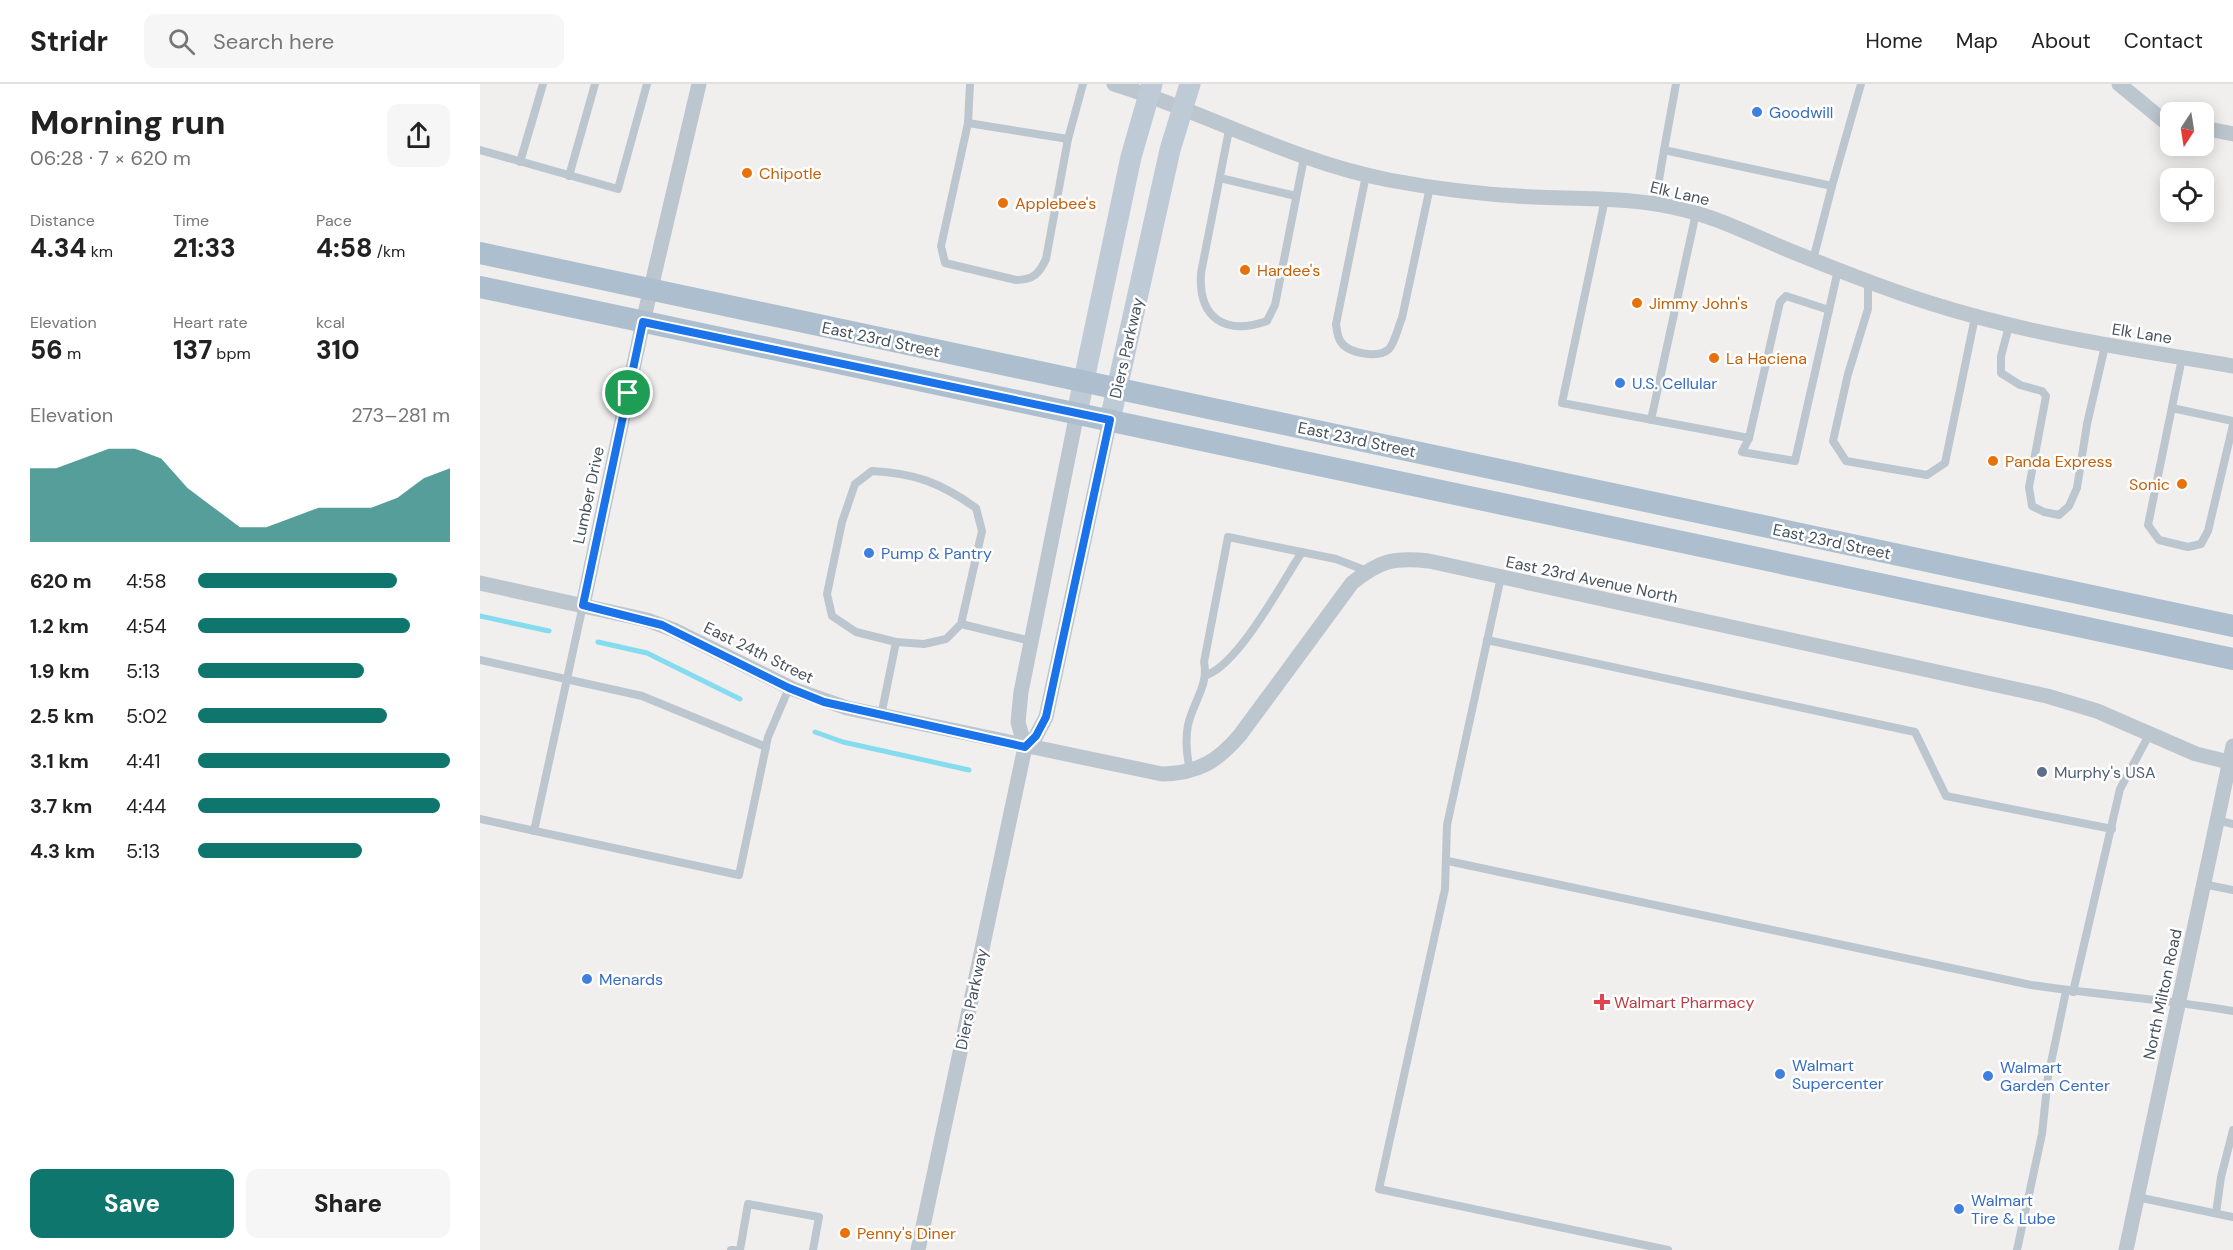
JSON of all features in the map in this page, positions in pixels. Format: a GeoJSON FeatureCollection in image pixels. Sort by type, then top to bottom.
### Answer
{"type":"FeatureCollection","features":[{"type":"Feature","properties":{"kind":"main road","name":"Diers Parkway"},"geometry":{"type":"LineString","coordinates":[[1110,420],[1181,110],[1190,84]]}},
{"type":"Feature","properties":{"kind":"main road","name":"Diers Parkway"},"geometry":{"type":"LineString","coordinates":[[1077,413],[1131,157],[1150,90]]}},
{"type":"Feature","properties":{"kind":"main road","name":"East 23rd Street"},"geometry":{"type":"LineString","coordinates":[[480,253],[2233,626]]}},
{"type":"Feature","properties":{"kind":"main road","name":"East 23rd Street"},"geometry":{"type":"LineString","coordinates":[[480,287],[2233,659]]}},
{"type":"Feature","properties":{"kind":"street","name":"Lumber Drive"},"geometry":{"type":"LineString","coordinates":[[583,605],[643,322],[699,84]]}},
{"type":"Feature","properties":{"kind":"street","name":"Elk Lane"},"geometry":{"type":"LineString","coordinates":[[1114,84],[1150,90],[1181,110],[1229,130],[1304,158],[1366,175],[1430,187],[1512,196],[1655,204],[1696,213],[1868,282],[1975,317],[2105,346],[2233,366]]}},
{"type":"Feature","properties":{"kind":"street"},"geometry":{"type":"LineString","coordinates":[[2119,84],[2160,118]]}},
{"type":"Feature","properties":{"kind":"street"},"geometry":{"type":"LineString","coordinates":[[2214,130],[2233,134]]}},
{"type":"Feature","properties":{"kind":"street","name":"Diers Parkway"},"geometry":{"type":"LineString","coordinates":[[918,1250],[1025,747],[1018,714],[1077,413]]}},
{"type":"Feature","properties":{"kind":"street","name":"Diers Parkway"},"geometry":{"type":"LineString","coordinates":[[1025,747],[1036,736],[1046,717],[1110,420]]}},
{"type":"Feature","properties":{"kind":"street","name":"East 23rd Avenue North"},"geometry":{"type":"LineString","coordinates":[[1025,747],[1142,772],[1162,774],[1190,772],[1210,764],[1228,750],[1341,596],[1367,572],[1391,560],[1414,560],[2047,696],[2097,711],[2196,754],[2231,763]]}},
{"type":"Feature","properties":{"kind":"street","name":"East 24th Street"},"geometry":{"type":"LineString","coordinates":[[480,583],[662,625],[789,688],[824,702],[1025,747]]}},
{"type":"Feature","properties":{"kind":"street","name":"North Milton Road"},"geometry":{"type":"LineString","coordinates":[[2126,1250],[2233,746]]}},
{"type":"Feature","properties":{"kind":"lane"},"geometry":{"type":"LineString","coordinates":[[520,162],[543,84]]}},
{"type":"Feature","properties":{"kind":"lane"},"geometry":{"type":"LineString","coordinates":[[569,176],[595,84]]}},
{"type":"Feature","properties":{"kind":"lane"},"geometry":{"type":"LineString","coordinates":[[480,150],[618,189],[647,84]]}},
{"type":"Feature","properties":{"kind":"lane"},"geometry":{"type":"LineString","coordinates":[[970,84],[968,123],[941,246],[942,257],[945,263],[1002,278],[1026,280],[1040,273],[1051,236],[1068,140],[1083,84]]}},
{"type":"Feature","properties":{"kind":"lane"},"geometry":{"type":"LineString","coordinates":[[1655,204],[1676,84]]}},
{"type":"Feature","properties":{"kind":"lane"},"geometry":{"type":"LineString","coordinates":[[1813,260],[1861,84]]}},
{"type":"Feature","properties":{"kind":"lane"},"geometry":{"type":"LineString","coordinates":[[968,123],[1068,140]]}},
{"type":"Feature","properties":{"kind":"lane"},"geometry":{"type":"LineString","coordinates":[[1229,130],[1201,273],[1200,294],[1207,311],[1225,323],[1248,328],[1267,321],[1275,305],[1304,158]]}},
{"type":"Feature","properties":{"kind":"lane"},"geometry":{"type":"LineString","coordinates":[[1664,150],[1832,186]]}},
{"type":"Feature","properties":{"kind":"lane"},"geometry":{"type":"LineString","coordinates":[[1366,175],[1336,324],[1339,341],[1346,348],[1365,353],[1381,353],[1388,349],[1402,318],[1430,187]]}},
{"type":"Feature","properties":{"kind":"lane"},"geometry":{"type":"LineString","coordinates":[[1220,178],[1296,196]]}},
{"type":"Feature","properties":{"kind":"lane"},"geometry":{"type":"LineString","coordinates":[[1605,200],[1562,403],[1749,438]]}},
{"type":"Feature","properties":{"kind":"lane"},"geometry":{"type":"LineString","coordinates":[[1651,420],[1696,213]]}},
{"type":"Feature","properties":{"kind":"lane"},"geometry":{"type":"LineString","coordinates":[[1829,310],[1786,296],[1780,302],[1749,438],[1742,452],[1795,461],[1829,310],[1838,270]]}},
{"type":"Feature","properties":{"kind":"lane"},"geometry":{"type":"LineString","coordinates":[[1868,282],[1868,309],[1848,374],[1833,441],[1846,461],[1927,476],[1945,463],[1975,317]]}},
{"type":"Feature","properties":{"kind":"lane"},"geometry":{"type":"LineString","coordinates":[[2008,326],[2001,356],[2001,373],[2020,385],[2042,391],[2046,396],[2029,487],[2032,506],[2044,512],[2059,514],[2069,506],[2077,488],[2087,424],[2105,346]]}},
{"type":"Feature","properties":{"kind":"lane"},"geometry":{"type":"LineString","coordinates":[[2172,408],[2233,423],[2208,531],[2201,544],[2188,546],[2159,540],[2148,525],[2182,358]]}},
{"type":"Feature","properties":{"kind":"lane"},"geometry":{"type":"LineString","coordinates":[[872,471],[903,473],[947,487],[976,508],[982,531],[961,624],[946,639],[924,644],[896,642],[856,632],[832,616],[827,594],[842,522],[855,484],[872,471]]}},
{"type":"Feature","properties":{"kind":"lane"},"geometry":{"type":"LineString","coordinates":[[1190,772],[1185,746],[1188,723],[1207,675],[1204,662],[1228,537],[1336,559],[1367,572]]}},
{"type":"Feature","properties":{"kind":"lane"},"geometry":{"type":"LineString","coordinates":[[1207,675],[1218,670],[1242,644],[1302,552]]}},
{"type":"Feature","properties":{"kind":"lane"},"geometry":{"type":"LineString","coordinates":[[1501,577],[1447,825],[1448,861],[1445,889],[1379,1189],[1668,1250]]}},
{"type":"Feature","properties":{"kind":"lane"},"geometry":{"type":"LineString","coordinates":[[534,831],[583,605]]}},
{"type":"Feature","properties":{"kind":"lane"},"geometry":{"type":"LineString","coordinates":[[961,624],[1031,641]]}},
{"type":"Feature","properties":{"kind":"lane"},"geometry":{"type":"LineString","coordinates":[[1487,640],[1915,732],[1946,796],[2112,829]]}},
{"type":"Feature","properties":{"kind":"lane"},"geometry":{"type":"LineString","coordinates":[[881,716],[896,642]]}},
{"type":"Feature","properties":{"kind":"lane"},"geometry":{"type":"LineString","coordinates":[[480,660],[666,703],[766,747]]}},
{"type":"Feature","properties":{"kind":"lane"},"geometry":{"type":"LineString","coordinates":[[480,819],[739,875],[772,724],[789,688]]}},
{"type":"Feature","properties":{"kind":"lane"},"geometry":{"type":"LineString","coordinates":[[2017,1250],[2042,1134],[2048,1077],[2112,829],[2120,789],[2149,735]]}},
{"type":"Feature","properties":{"kind":"lane"},"geometry":{"type":"LineString","coordinates":[[2217,820],[2233,824]]}},
{"type":"Feature","properties":{"kind":"lane"},"geometry":{"type":"LineString","coordinates":[[1448,861],[2069,992],[2127,995],[2233,1011]]}},
{"type":"Feature","properties":{"kind":"lane"},"geometry":{"type":"LineString","coordinates":[[2204,884],[2233,890]]}},
{"type":"Feature","properties":{"kind":"lane"},"geometry":{"type":"LineString","coordinates":[[2216,1213],[2221,1178],[2233,1130]]}},
{"type":"Feature","properties":{"kind":"lane"},"geometry":{"type":"LineString","coordinates":[[2137,1197],[2233,1217]]}},
{"type":"Feature","properties":{"kind":"lane"},"geometry":{"type":"LineString","coordinates":[[740,1250],[748,1204],[819,1217],[813,1250]]}},
{"type":"Feature","properties":{"kind":"waterway"},"geometry":{"type":"LineString","coordinates":[[480,616],[549,631]]}},
{"type":"Feature","properties":{"kind":"waterway"},"geometry":{"type":"LineString","coordinates":[[598,642],[647,653],[740,699]]}},
{"type":"Feature","properties":{"kind":"waterway"},"geometry":{"type":"LineString","coordinates":[[815,732],[843,742],[969,770]]}},
{"type":"Feature","properties":{"kind":"place","name":"Goodwill"},"geometry":{"type":"Point","coordinates":[1757,112]}},
{"type":"Feature","properties":{"kind":"place","name":"Chipotle"},"geometry":{"type":"Point","coordinates":[747,173]}},
{"type":"Feature","properties":{"kind":"place","name":"Applebee's"},"geometry":{"type":"Point","coordinates":[1003,203]}},
{"type":"Feature","properties":{"kind":"place","name":"Hardee's"},"geometry":{"type":"Point","coordinates":[1245,270]}},
{"type":"Feature","properties":{"kind":"place","name":"Jimmy John's"},"geometry":{"type":"Point","coordinates":[1637,303]}},
{"type":"Feature","properties":{"kind":"place","name":"La Haciena"},"geometry":{"type":"Point","coordinates":[1714,358]}},
{"type":"Feature","properties":{"kind":"place","name":"U.S. Cellular"},"geometry":{"type":"Point","coordinates":[1620,383]}},
{"type":"Feature","properties":{"kind":"place","name":"Panda Express"},"geometry":{"type":"Point","coordinates":[1993,461]}},
{"type":"Feature","properties":{"kind":"place","name":"Sonic"},"geometry":{"type":"Point","coordinates":[2182,484]}},
{"type":"Feature","properties":{"kind":"place","name":"Pump & Pantry"},"geometry":{"type":"Point","coordinates":[869,553]}},
{"type":"Feature","properties":{"kind":"place","name":"Murphy's USA"},"geometry":{"type":"Point","coordinates":[2042,772]}},
{"type":"Feature","properties":{"kind":"place","name":"Menards"},"geometry":{"type":"Point","coordinates":[587,979]}},
{"type":"Feature","properties":{"kind":"place","name":"Walmart Pharmacy"},"geometry":{"type":"Point","coordinates":[1602,1002]}},
{"type":"Feature","properties":{"kind":"place","name":"Walmart Supercenter"},"geometry":{"type":"Point","coordinates":[1780,1074]}},
{"type":"Feature","properties":{"kind":"place","name":"Walmart Garden Center"},"geometry":{"type":"Point","coordinates":[1988,1076]}},
{"type":"Feature","properties":{"kind":"place","name":"Walmart Tire & Lube"},"geometry":{"type":"Point","coordinates":[1959,1209]}},
{"type":"Feature","properties":{"kind":"place","name":"Penny's Diner"},"geometry":{"type":"Point","coordinates":[845,1233]}},
{"type":"Feature","properties":{"kind":"route"},"geometry":{"type":"LineString","coordinates":[[643,322],[1110,420],[1046,717],[1036,736],[1025,747],[847,708],[789,688],[662,625],[622,613],[583,605],[628,393],[643,322]]}}]}
